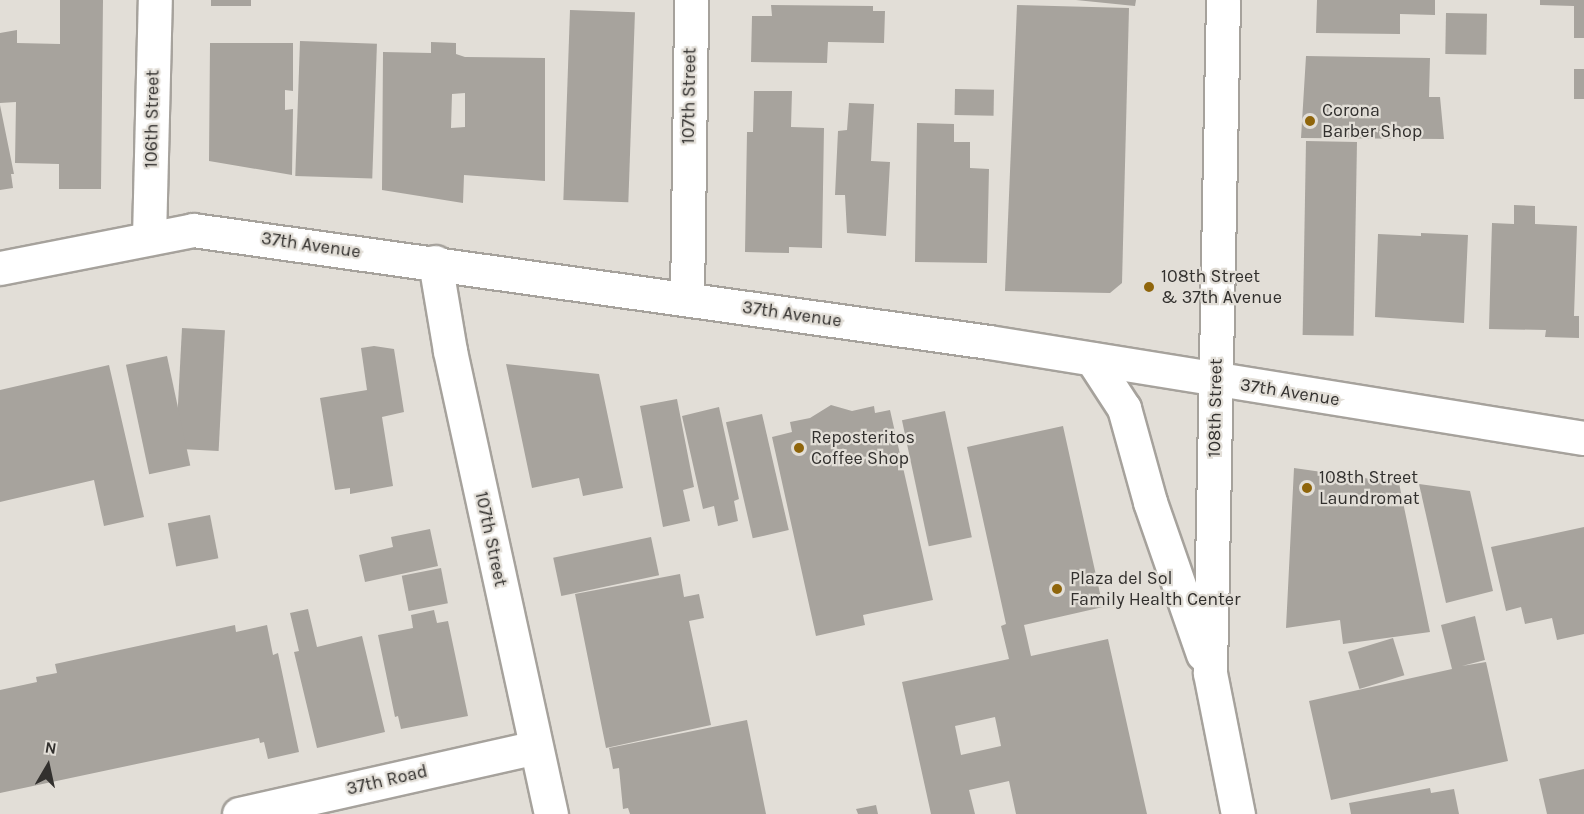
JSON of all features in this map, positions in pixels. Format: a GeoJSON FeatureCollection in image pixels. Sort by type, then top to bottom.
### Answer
{"type":"FeatureCollection","features":[{"type":"Feature","properties":{"kind":"street","name":"106th Street"},"geometry":{"type":"LineString","coordinates":[[149,238],[155,0]]}},
{"type":"Feature","properties":{"kind":"street","name":"107th Street"},"geometry":{"type":"LineString","coordinates":[[687,299],[691,0]]}},
{"type":"Feature","properties":{"kind":"street","name":"108th Street"},"geometry":{"type":"LineString","coordinates":[[1223,0],[1210,673],[1238,814]]}},
{"type":"Feature","properties":{"kind":"street","name":"37th Avenue"},"geometry":{"type":"LineString","coordinates":[[0,268],[193,230],[435,262],[1092,359],[1584,438]]}},
{"type":"Feature","properties":{"kind":"street","name":"107th Street"},"geometry":{"type":"LineString","coordinates":[[435,262],[450,351],[551,814]]}},
{"type":"Feature","properties":{"kind":"street"},"geometry":{"type":"LineString","coordinates":[[1092,359],[1124,408],[1150,502],[1210,673]]}},
{"type":"Feature","properties":{"kind":"street","name":"37th Road"},"geometry":{"type":"LineString","coordinates":[[239,814],[536,747]]}},
{"type":"Feature","properties":{"kind":"building"},"geometry":{"type":"Polygon","coordinates":[[[60,0],[103,0],[101,189],[59,189],[59,164],[15,163],[16,102],[0,103],[0,33],[17,30],[17,43],[60,44],[60,0]]]}},
{"type":"Feature","properties":{"kind":"building"},"geometry":{"type":"Polygon","coordinates":[[[211,0],[251,0],[251,6],[211,6],[211,0]]]}},
{"type":"Feature","properties":{"kind":"building"},"geometry":{"type":"Polygon","coordinates":[[[1076,0],[1136,0],[1135,6],[1076,0]]]}},
{"type":"Feature","properties":{"kind":"building"},"geometry":{"type":"Polygon","coordinates":[[[1317,0],[1435,0],[1435,15],[1400,14],[1400,34],[1316,33],[1317,0]]]}},
{"type":"Feature","properties":{"kind":"building"},"geometry":{"type":"Polygon","coordinates":[[[1540,0],[1584,0],[1584,38],[1574,38],[1574,6],[1540,5],[1540,0]]]}},
{"type":"Feature","properties":{"kind":"building"},"geometry":{"type":"Polygon","coordinates":[[[771,5],[873,6],[873,11],[885,11],[884,43],[828,42],[827,63],[751,62],[752,16],[772,16],[771,5]]]}},
{"type":"Feature","properties":{"kind":"building"},"geometry":{"type":"Polygon","coordinates":[[[1017,5],[1129,8],[1122,283],[1110,293],[1005,291],[1017,5]]]}},
{"type":"Feature","properties":{"kind":"building"},"geometry":{"type":"Polygon","coordinates":[[[570,10],[635,12],[628,202],[563,200],[570,10]]]}},
{"type":"Feature","properties":{"kind":"building"},"geometry":{"type":"Polygon","coordinates":[[[1446,13],[1487,14],[1486,55],[1445,54],[1446,13]]]}},
{"type":"Feature","properties":{"kind":"building"},"geometry":{"type":"Polygon","coordinates":[[[300,41],[377,44],[372,179],[295,176],[300,41]]]}},
{"type":"Feature","properties":{"kind":"building"},"geometry":{"type":"Polygon","coordinates":[[[431,42],[456,43],[456,54],[465,57],[545,58],[545,181],[464,175],[463,203],[382,190],[383,52],[431,53],[431,42]],[[465,93],[452,94],[451,128],[465,127],[465,93]]]}},
{"type":"Feature","properties":{"kind":"building"},"geometry":{"type":"Polygon","coordinates":[[[210,43],[293,43],[293,91],[285,90],[285,110],[293,109],[292,175],[209,161],[210,43]]]}},
{"type":"Feature","properties":{"kind":"building"},"geometry":{"type":"Polygon","coordinates":[[[1306,56],[1430,58],[1429,97],[1440,97],[1444,139],[1301,138],[1306,56]]]}},
{"type":"Feature","properties":{"kind":"building"},"geometry":{"type":"Polygon","coordinates":[[[1574,69],[1584,69],[1584,99],[1574,99],[1574,69]]]}},
{"type":"Feature","properties":{"kind":"building"},"geometry":{"type":"Polygon","coordinates":[[[955,89],[994,90],[994,116],[955,115],[955,89]]]}},
{"type":"Feature","properties":{"kind":"building"},"geometry":{"type":"Polygon","coordinates":[[[754,91],[792,91],[791,127],[824,128],[822,248],[789,247],[789,253],[745,252],[747,132],[753,132],[754,91]]]}},
{"type":"Feature","properties":{"kind":"building"},"geometry":{"type":"Polygon","coordinates":[[[849,103],[874,104],[871,161],[890,162],[886,236],[847,233],[845,195],[835,195],[838,131],[847,130],[849,103]]]}},
{"type":"Feature","properties":{"kind":"building"},"geometry":{"type":"Polygon","coordinates":[[[0,105],[14,174],[11,174],[13,188],[0,190],[0,105]]]}},
{"type":"Feature","properties":{"kind":"building"},"geometry":{"type":"Polygon","coordinates":[[[917,123],[954,124],[954,142],[970,142],[970,168],[989,169],[987,263],[915,262],[917,123]]]}},
{"type":"Feature","properties":{"kind":"building"},"geometry":{"type":"Polygon","coordinates":[[[1306,141],[1357,142],[1354,336],[1303,335],[1306,141]]]}},
{"type":"Feature","properties":{"kind":"building"},"geometry":{"type":"Polygon","coordinates":[[[1514,205],[1535,206],[1535,224],[1577,226],[1574,316],[1579,316],[1579,338],[1545,337],[1546,330],[1489,329],[1492,223],[1514,224],[1514,205]]]}},
{"type":"Feature","properties":{"kind":"building"},"geometry":{"type":"Polygon","coordinates":[[[1421,233],[1468,235],[1464,323],[1375,317],[1378,234],[1421,236],[1421,233]]]}},
{"type":"Feature","properties":{"kind":"building"},"geometry":{"type":"Polygon","coordinates":[[[182,328],[225,330],[219,451],[176,449],[182,328]]]}},
{"type":"Feature","properties":{"kind":"building"},"geometry":{"type":"Polygon","coordinates":[[[374,346],[394,349],[404,412],[382,417],[393,486],[350,494],[350,488],[335,490],[320,398],[367,390],[361,348],[374,346]]]}},
{"type":"Feature","properties":{"kind":"building"},"geometry":{"type":"Polygon","coordinates":[[[167,356],[190,466],[149,474],[126,365],[167,356]]]}},
{"type":"Feature","properties":{"kind":"building"},"geometry":{"type":"Polygon","coordinates":[[[506,364],[599,374],[623,488],[583,496],[579,478],[532,488],[506,364]]]}},
{"type":"Feature","properties":{"kind":"building"},"geometry":{"type":"Polygon","coordinates":[[[109,365],[144,517],[104,526],[94,480],[0,502],[0,390],[109,365]]]}},
{"type":"Feature","properties":{"kind":"building"},"geometry":{"type":"Polygon","coordinates":[[[677,399],[694,487],[683,490],[690,521],[663,527],[640,406],[677,399]]]}},
{"type":"Feature","properties":{"kind":"building"},"geometry":{"type":"Polygon","coordinates":[[[831,405],[852,411],[874,406],[875,413],[890,410],[933,600],[863,615],[865,625],[816,636],[772,437],[792,432],[790,422],[810,418],[831,405]]]}},
{"type":"Feature","properties":{"kind":"building"},"geometry":{"type":"Polygon","coordinates":[[[719,407],[739,499],[734,501],[738,521],[718,526],[714,506],[703,509],[682,416],[719,407]]]}},
{"type":"Feature","properties":{"kind":"building"},"geometry":{"type":"Polygon","coordinates":[[[945,411],[972,537],[929,546],[902,420],[945,411]]]}},
{"type":"Feature","properties":{"kind":"building"},"geometry":{"type":"Polygon","coordinates":[[[762,414],[789,530],[753,538],[726,422],[762,414]]]}},
{"type":"Feature","properties":{"kind":"building"},"geometry":{"type":"Polygon","coordinates":[[[1063,426],[1103,607],[1024,625],[1031,656],[1108,639],[1147,814],[1016,814],[1009,781],[969,790],[975,814],[931,814],[902,682],[1009,659],[1001,626],[1006,624],[967,447],[1063,426]],[[995,717],[955,726],[961,755],[1001,746],[995,717]]]}},
{"type":"Feature","properties":{"kind":"building"},"geometry":{"type":"Polygon","coordinates":[[[1294,468],[1399,483],[1430,632],[1343,644],[1340,620],[1286,628],[1294,468]]]}},
{"type":"Feature","properties":{"kind":"building"},"geometry":{"type":"Polygon","coordinates":[[[1419,484],[1470,491],[1493,591],[1446,603],[1419,484]]]}},
{"type":"Feature","properties":{"kind":"building"},"geometry":{"type":"Polygon","coordinates":[[[210,515],[218,558],[176,566],[168,523],[210,515]]]}},
{"type":"Feature","properties":{"kind":"building"},"geometry":{"type":"Polygon","coordinates":[[[1584,527],[1584,634],[1557,640],[1552,618],[1525,624],[1521,607],[1506,611],[1491,547],[1584,527]]]}},
{"type":"Feature","properties":{"kind":"building"},"geometry":{"type":"Polygon","coordinates":[[[430,529],[438,566],[365,582],[359,555],[393,547],[391,537],[430,529]]]}},
{"type":"Feature","properties":{"kind":"building"},"geometry":{"type":"Polygon","coordinates":[[[651,537],[659,575],[561,596],[553,558],[651,537]]]}},
{"type":"Feature","properties":{"kind":"building"},"geometry":{"type":"Polygon","coordinates":[[[441,568],[448,603],[409,611],[402,576],[441,568]]]}},
{"type":"Feature","properties":{"kind":"building"},"geometry":{"type":"Polygon","coordinates":[[[680,574],[684,597],[699,594],[704,618],[689,621],[711,725],[606,748],[575,594],[680,574]]]}},
{"type":"Feature","properties":{"kind":"building"},"geometry":{"type":"Polygon","coordinates":[[[308,609],[317,647],[362,636],[385,732],[317,748],[294,652],[299,651],[290,613],[308,609]]]}},
{"type":"Feature","properties":{"kind":"building"},"geometry":{"type":"Polygon","coordinates":[[[434,610],[437,623],[448,621],[468,716],[401,729],[398,716],[395,717],[378,635],[413,628],[411,615],[434,610]]]}},
{"type":"Feature","properties":{"kind":"building"},"geometry":{"type":"Polygon","coordinates":[[[1475,616],[1485,660],[1462,666],[1486,662],[1508,761],[1331,800],[1309,701],[1452,669],[1441,625],[1475,616]]]}},
{"type":"Feature","properties":{"kind":"building"},"geometry":{"type":"Polygon","coordinates":[[[235,625],[236,632],[267,625],[273,655],[278,653],[299,752],[268,759],[264,742],[260,743],[259,738],[0,793],[0,690],[37,682],[36,677],[57,673],[55,664],[235,625]]]}},
{"type":"Feature","properties":{"kind":"building"},"geometry":{"type":"Polygon","coordinates":[[[1393,638],[1404,675],[1359,689],[1348,652],[1393,638]]]}},
{"type":"Feature","properties":{"kind":"building"},"geometry":{"type":"Polygon","coordinates":[[[747,720],[766,814],[630,814],[628,808],[623,809],[619,768],[613,769],[609,748],[747,720]]]}},
{"type":"Feature","properties":{"kind":"building"},"geometry":{"type":"Polygon","coordinates":[[[1584,769],[1584,814],[1547,814],[1539,779],[1584,769]]]}},
{"type":"Feature","properties":{"kind":"building"},"geometry":{"type":"Polygon","coordinates":[[[1430,788],[1431,793],[1454,789],[1459,814],[1351,814],[1349,803],[1430,788]]]}},
{"type":"Feature","properties":{"kind":"building"},"geometry":{"type":"Polygon","coordinates":[[[876,805],[878,814],[858,814],[856,809],[876,805]]]}},
{"type":"Feature","properties":{"kind":"place","name":"Corona Barber Shop"},"geometry":{"type":"Point","coordinates":[1310,121]}},
{"type":"Feature","properties":{"kind":"place","name":"108th Street & 37th Avenue"},"geometry":{"type":"Point","coordinates":[1149,287]}},
{"type":"Feature","properties":{"kind":"place","name":"Reposteritos Coffee Shop"},"geometry":{"type":"Point","coordinates":[799,448]}},
{"type":"Feature","properties":{"kind":"place","name":"108th Street Laundromat"},"geometry":{"type":"Point","coordinates":[1307,488]}},
{"type":"Feature","properties":{"kind":"place","name":"Plaza del Sol Family Health Center"},"geometry":{"type":"Point","coordinates":[1057,589]}}]}
